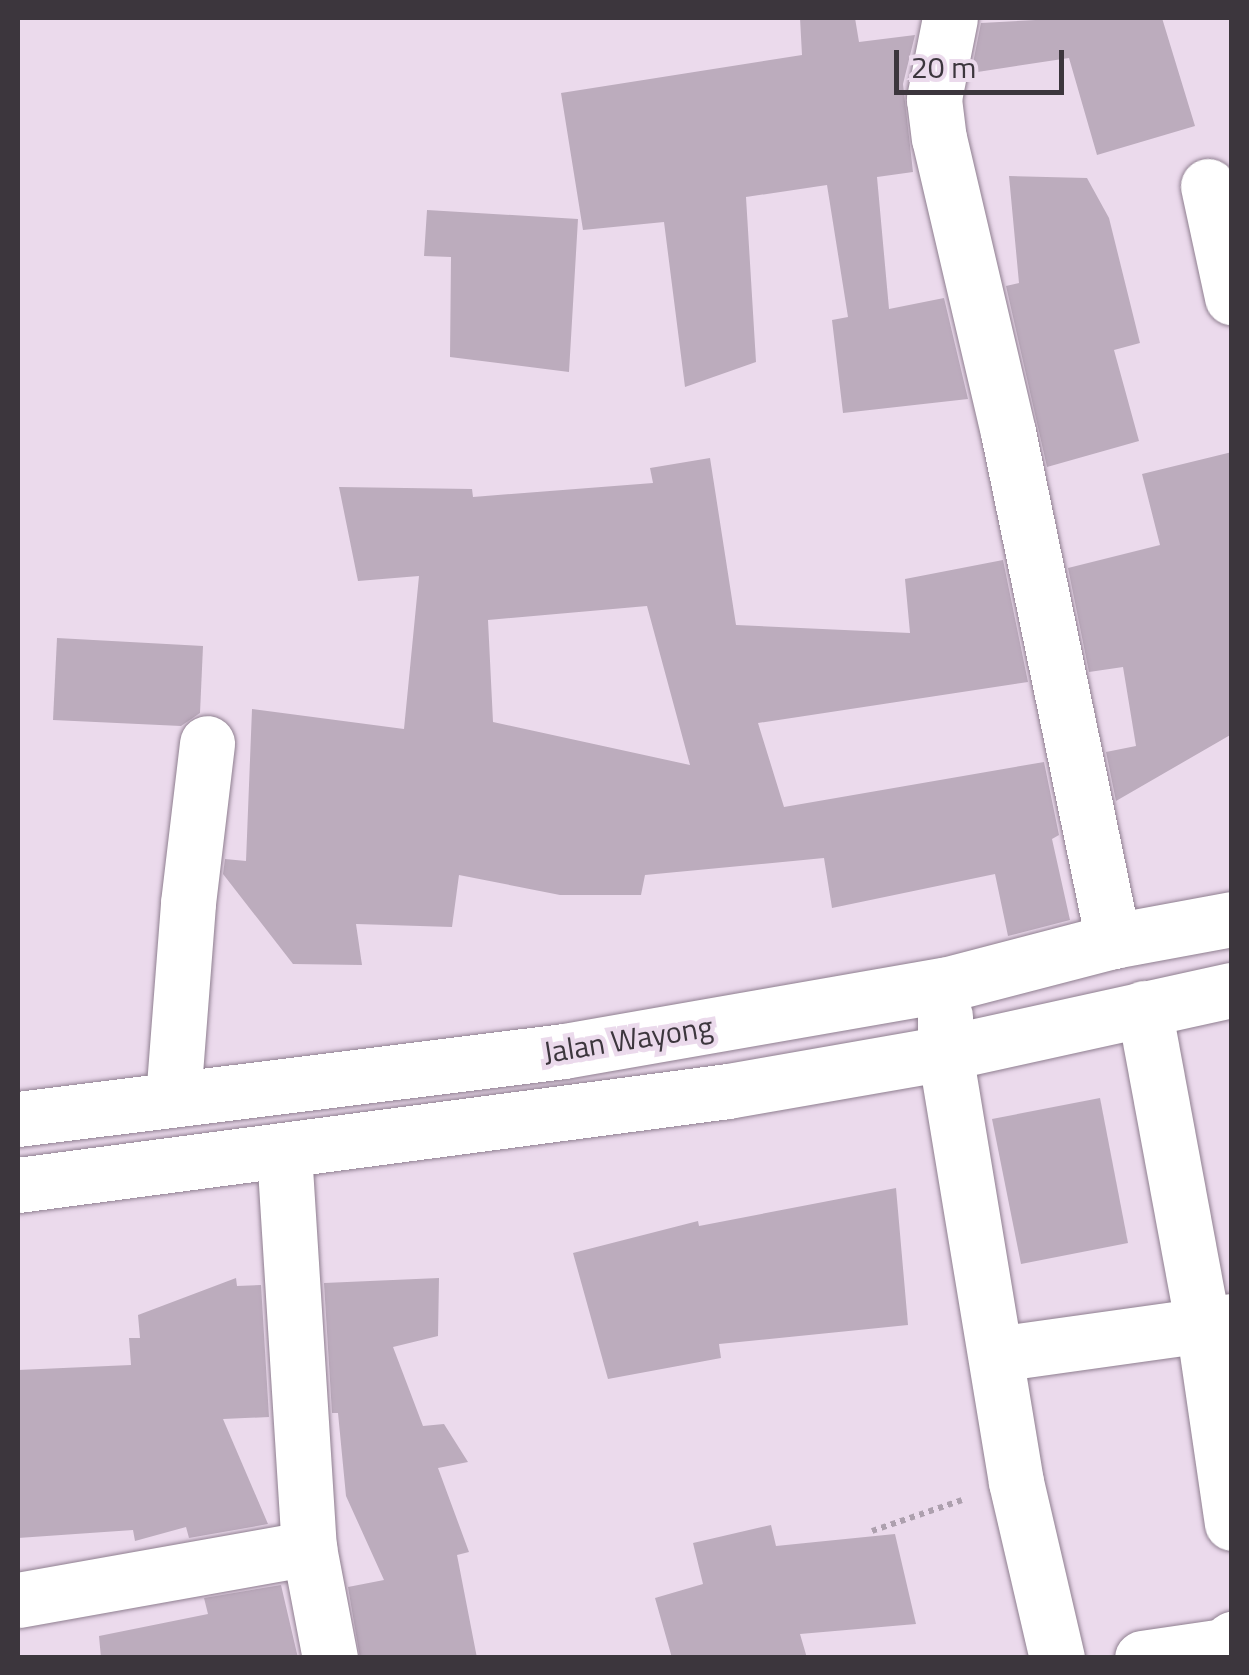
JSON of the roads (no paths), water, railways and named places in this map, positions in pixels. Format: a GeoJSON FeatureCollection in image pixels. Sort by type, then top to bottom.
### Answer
{"type":"FeatureCollection","features":[{"type":"Feature","properties":{"kind":"street"},"geometry":{"type":"LineString","coordinates":[[950,18],[934,98],[939,138],[1008,432],[1114,941]]}},
{"type":"Feature","properties":{"kind":"street"},"geometry":{"type":"LineString","coordinates":[[1208,186],[1232,297]]}},
{"type":"Feature","properties":{"kind":"street"},"geometry":{"type":"LineString","coordinates":[[174,1099],[188,903],[207,744]]}},
{"type":"Feature","properties":{"kind":"street","name":"Jalan Wayong"},"geometry":{"type":"LineString","coordinates":[[18,1118],[564,1051],[944,984],[1114,941],[1232,919]]}},
{"type":"Feature","properties":{"kind":"street"},"geometry":{"type":"LineString","coordinates":[[944,984],[945,1054],[1016,1482],[1057,1658]]}},
{"type":"Feature","properties":{"kind":"street"},"geometry":{"type":"LineString","coordinates":[[18,1185],[728,1091],[945,1054],[1232,990]]}},
{"type":"Feature","properties":{"kind":"street"},"geometry":{"type":"LineString","coordinates":[[1144,1008],[1217,1323],[1232,1523]]}},
{"type":"Feature","properties":{"kind":"street"},"geometry":{"type":"LineString","coordinates":[[284,1152],[309,1548],[330,1658]]}},
{"type":"Feature","properties":{"kind":"street"},"geometry":{"type":"LineString","coordinates":[[997,1354],[1217,1323]]}},
{"type":"Feature","properties":{"kind":"street"},"geometry":{"type":"LineString","coordinates":[[18,1600],[309,1548]]}},
{"type":"Feature","properties":{"kind":"street"},"geometry":{"type":"LineString","coordinates":[[1142,1658],[1224,1646],[1232,1639]]}}]}
